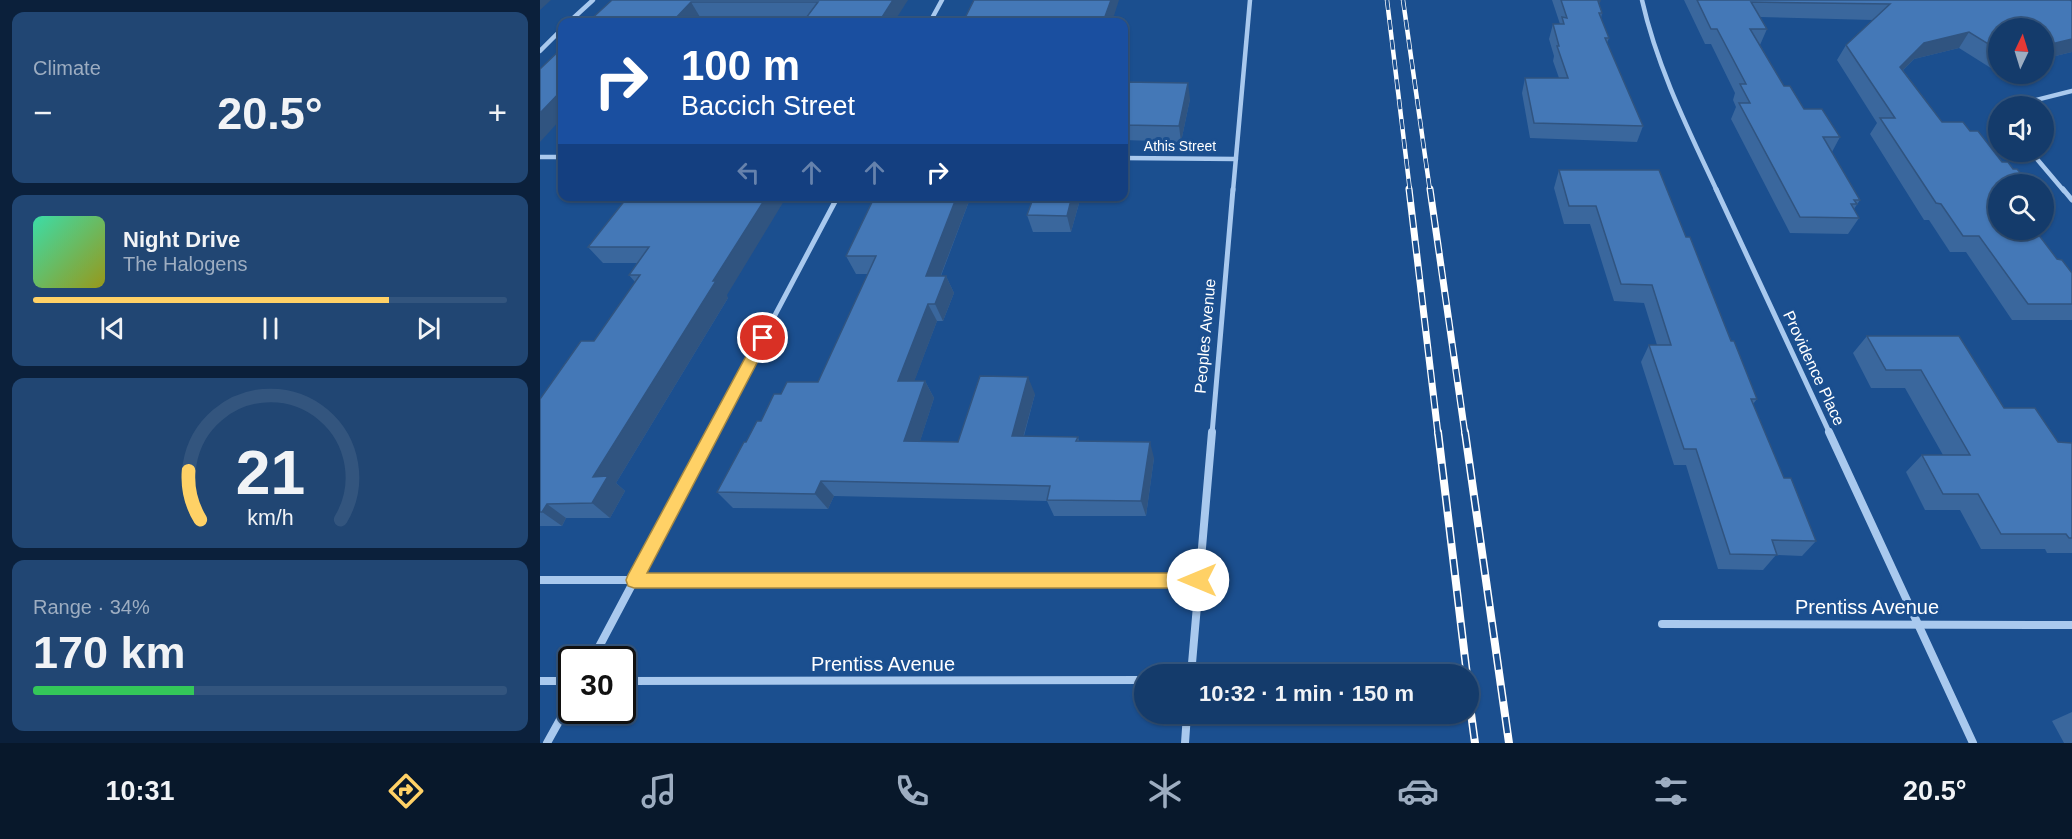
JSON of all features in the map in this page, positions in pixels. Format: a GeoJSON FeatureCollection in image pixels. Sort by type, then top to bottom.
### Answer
{"type":"FeatureCollection","features":[{"type":"Feature","properties":{"kind":"street"},"geometry":{"type":"LineString","coordinates":[[573,18],[593,0]]}},
{"type":"Feature","properties":{"kind":"street"},"geometry":{"type":"LineString","coordinates":[[932,18],[942,0]]}},
{"type":"Feature","properties":{"kind":"street","name":"Peoples Avenue"},"geometry":{"type":"LineString","coordinates":[[1192,664],[1250,0]]}},
{"type":"Feature","properties":{"kind":"street","name":"Providence Place"},"geometry":{"type":"LineString","coordinates":[[1642,0],[1649,32],[1679,109],[1973,743]]}},
{"type":"Feature","properties":{"kind":"street"},"geometry":{"type":"LineString","coordinates":[[540,51],[558,33]]}},
{"type":"Feature","properties":{"kind":"street"},"geometry":{"type":"LineString","coordinates":[[2052,96],[2072,91]]}},
{"type":"Feature","properties":{"kind":"street"},"geometry":{"type":"LineString","coordinates":[[540,157],[558,157]]}},
{"type":"Feature","properties":{"kind":"street","name":"Athis Street"},"geometry":{"type":"LineString","coordinates":[[1128,158],[1236,159]]}},
{"type":"Feature","properties":{"kind":"street"},"geometry":{"type":"LineString","coordinates":[[2040,162],[2072,200]]}},
{"type":"Feature","properties":{"kind":"street"},"geometry":{"type":"LineString","coordinates":[[599,646],[835,201]]}},
{"type":"Feature","properties":{"kind":"street"},"geometry":{"type":"LineString","coordinates":[[540,580],[1198,580]]}},
{"type":"Feature","properties":{"kind":"street","name":"Prentiss Avenue"},"geometry":{"type":"LineString","coordinates":[[1662,624],[2072,625]]}},
{"type":"Feature","properties":{"kind":"street","name":"Prentiss Avenue"},"geometry":{"type":"LineString","coordinates":[[636,681],[1134,680]]}},
{"type":"Feature","properties":{"kind":"street"},"geometry":{"type":"LineString","coordinates":[[540,681],[558,681]]}},
{"type":"Feature","properties":{"kind":"street"},"geometry":{"type":"LineString","coordinates":[[547,743],[558,723]]}},
{"type":"Feature","properties":{"kind":"street"},"geometry":{"type":"LineString","coordinates":[[1185,743],[1186,724]]}},
{"type":"Feature","properties":{"kind":"building"},"geometry":{"type":"Polygon","coordinates":[[[612,0],[893,0],[882,18],[806,18],[818,2],[691,2],[676,18],[592,18],[612,0]]]}},
{"type":"Feature","properties":{"kind":"building"},"geometry":{"type":"Polygon","coordinates":[[[974,0],[1111,0],[1104,18],[965,18],[974,0]]]}},
{"type":"Feature","properties":{"kind":"building"},"geometry":{"type":"Polygon","coordinates":[[[1561,0],[1600,0],[1598,1],[1602,13],[1599,13],[1609,38],[1605,38],[1643,126],[1534,123],[1525,78],[1568,78],[1557,46],[1559,46],[1553,24],[1564,24],[1562,17],[1567,18],[1561,0]]]}},
{"type":"Feature","properties":{"kind":"building"},"geometry":{"type":"Polygon","coordinates":[[[1697,0],[2072,1],[2072,39],[2054,43],[2054,18],[1988,18],[1988,44],[1969,32],[1924,43],[1900,67],[1942,122],[1963,122],[1970,131],[1978,131],[1988,144],[1988,162],[2008,162],[2013,169],[2017,169],[2021,174],[1988,174],[1988,240],[2043,240],[2057,259],[2062,260],[2072,273],[2072,304],[2028,304],[1979,236],[1963,236],[1941,204],[1936,203],[1880,118],[1895,118],[1846,45],[1890,4],[1751,2],[1767,29],[1750,29],[1784,86],[1790,86],[1804,109],[1822,109],[1840,137],[1823,137],[1860,200],[1854,200],[1857,204],[1851,204],[1859,218],[1800,217],[1739,103],[1750,103],[1740,84],[1746,84],[1717,29],[1711,29],[1697,0]]]}},
{"type":"Feature","properties":{"kind":"building"},"geometry":{"type":"Polygon","coordinates":[[[558,52],[558,94],[540,113],[540,69],[558,52]]]}},
{"type":"Feature","properties":{"kind":"building"},"geometry":{"type":"Polygon","coordinates":[[[1128,82],[1188,83],[1179,126],[1128,125],[1128,82]]]}},
{"type":"Feature","properties":{"kind":"building"},"geometry":{"type":"Polygon","coordinates":[[[1559,170],[1659,170],[1686,237],[1690,237],[1731,341],[1734,341],[1757,399],[1751,399],[1784,478],[1791,478],[1816,541],[1772,540],[1777,555],[1730,554],[1696,449],[1684,449],[1649,345],[1671,345],[1652,285],[1621,284],[1596,206],[1569,206],[1559,170]]]}},
{"type":"Feature","properties":{"kind":"building"},"geometry":{"type":"Polygon","coordinates":[[[624,201],[764,201],[593,477],[608,476],[592,503],[547,504],[540,512],[540,399],[581,341],[594,341],[640,275],[629,275],[649,247],[588,247],[624,201]]]}},
{"type":"Feature","properties":{"kind":"building"},"geometry":{"type":"Polygon","coordinates":[[[873,201],[955,201],[926,276],[946,276],[935,304],[928,304],[898,381],[925,381],[904,441],[958,442],[980,376],[1028,377],[1012,436],[1078,437],[1076,441],[1150,442],[1141,501],[1047,500],[1050,486],[821,481],[815,494],[717,492],[757,421],[761,421],[774,394],[781,394],[787,382],[818,382],[876,256],[846,256],[873,201]]]}},
{"type":"Feature","properties":{"kind":"building"},"geometry":{"type":"Polygon","coordinates":[[[1032,201],[1071,201],[1067,216],[1027,215],[1032,201]]]}},
{"type":"Feature","properties":{"kind":"building"},"geometry":{"type":"Polygon","coordinates":[[[1867,336],[1959,336],[2004,408],[2035,408],[2058,442],[2072,443],[2072,538],[2066,534],[2001,534],[1978,494],[1943,494],[1922,455],[1970,455],[1921,370],[1886,370],[1867,336]]]}},
{"type":"Feature","properties":{"kind":"railway"},"geometry":{"type":"LineString","coordinates":[[1387,0],[1410,191]]}},
{"type":"Feature","properties":{"kind":"railway"},"geometry":{"type":"LineString","coordinates":[[1403,0],[1430,191]]}},
{"type":"Feature","properties":{"kind":"railway"},"geometry":{"type":"LineString","coordinates":[[1409,189],[1438,434]]}},
{"type":"Feature","properties":{"kind":"railway"},"geometry":{"type":"LineString","coordinates":[[1430,189],[1465,434]]}},
{"type":"Feature","properties":{"kind":"railway"},"geometry":{"type":"LineString","coordinates":[[1438,432],[1466,664]]}},
{"type":"Feature","properties":{"kind":"railway"},"geometry":{"type":"LineString","coordinates":[[1465,432],[1509,743]]}},
{"type":"Feature","properties":{"kind":"railway"},"geometry":{"type":"LineString","coordinates":[[1472,724],[1475,743]]}},
{"type":"Feature","properties":{"kind":"route"},"geometry":{"type":"LineString","coordinates":[[763,338],[634,580],[1198,580]]}}]}
